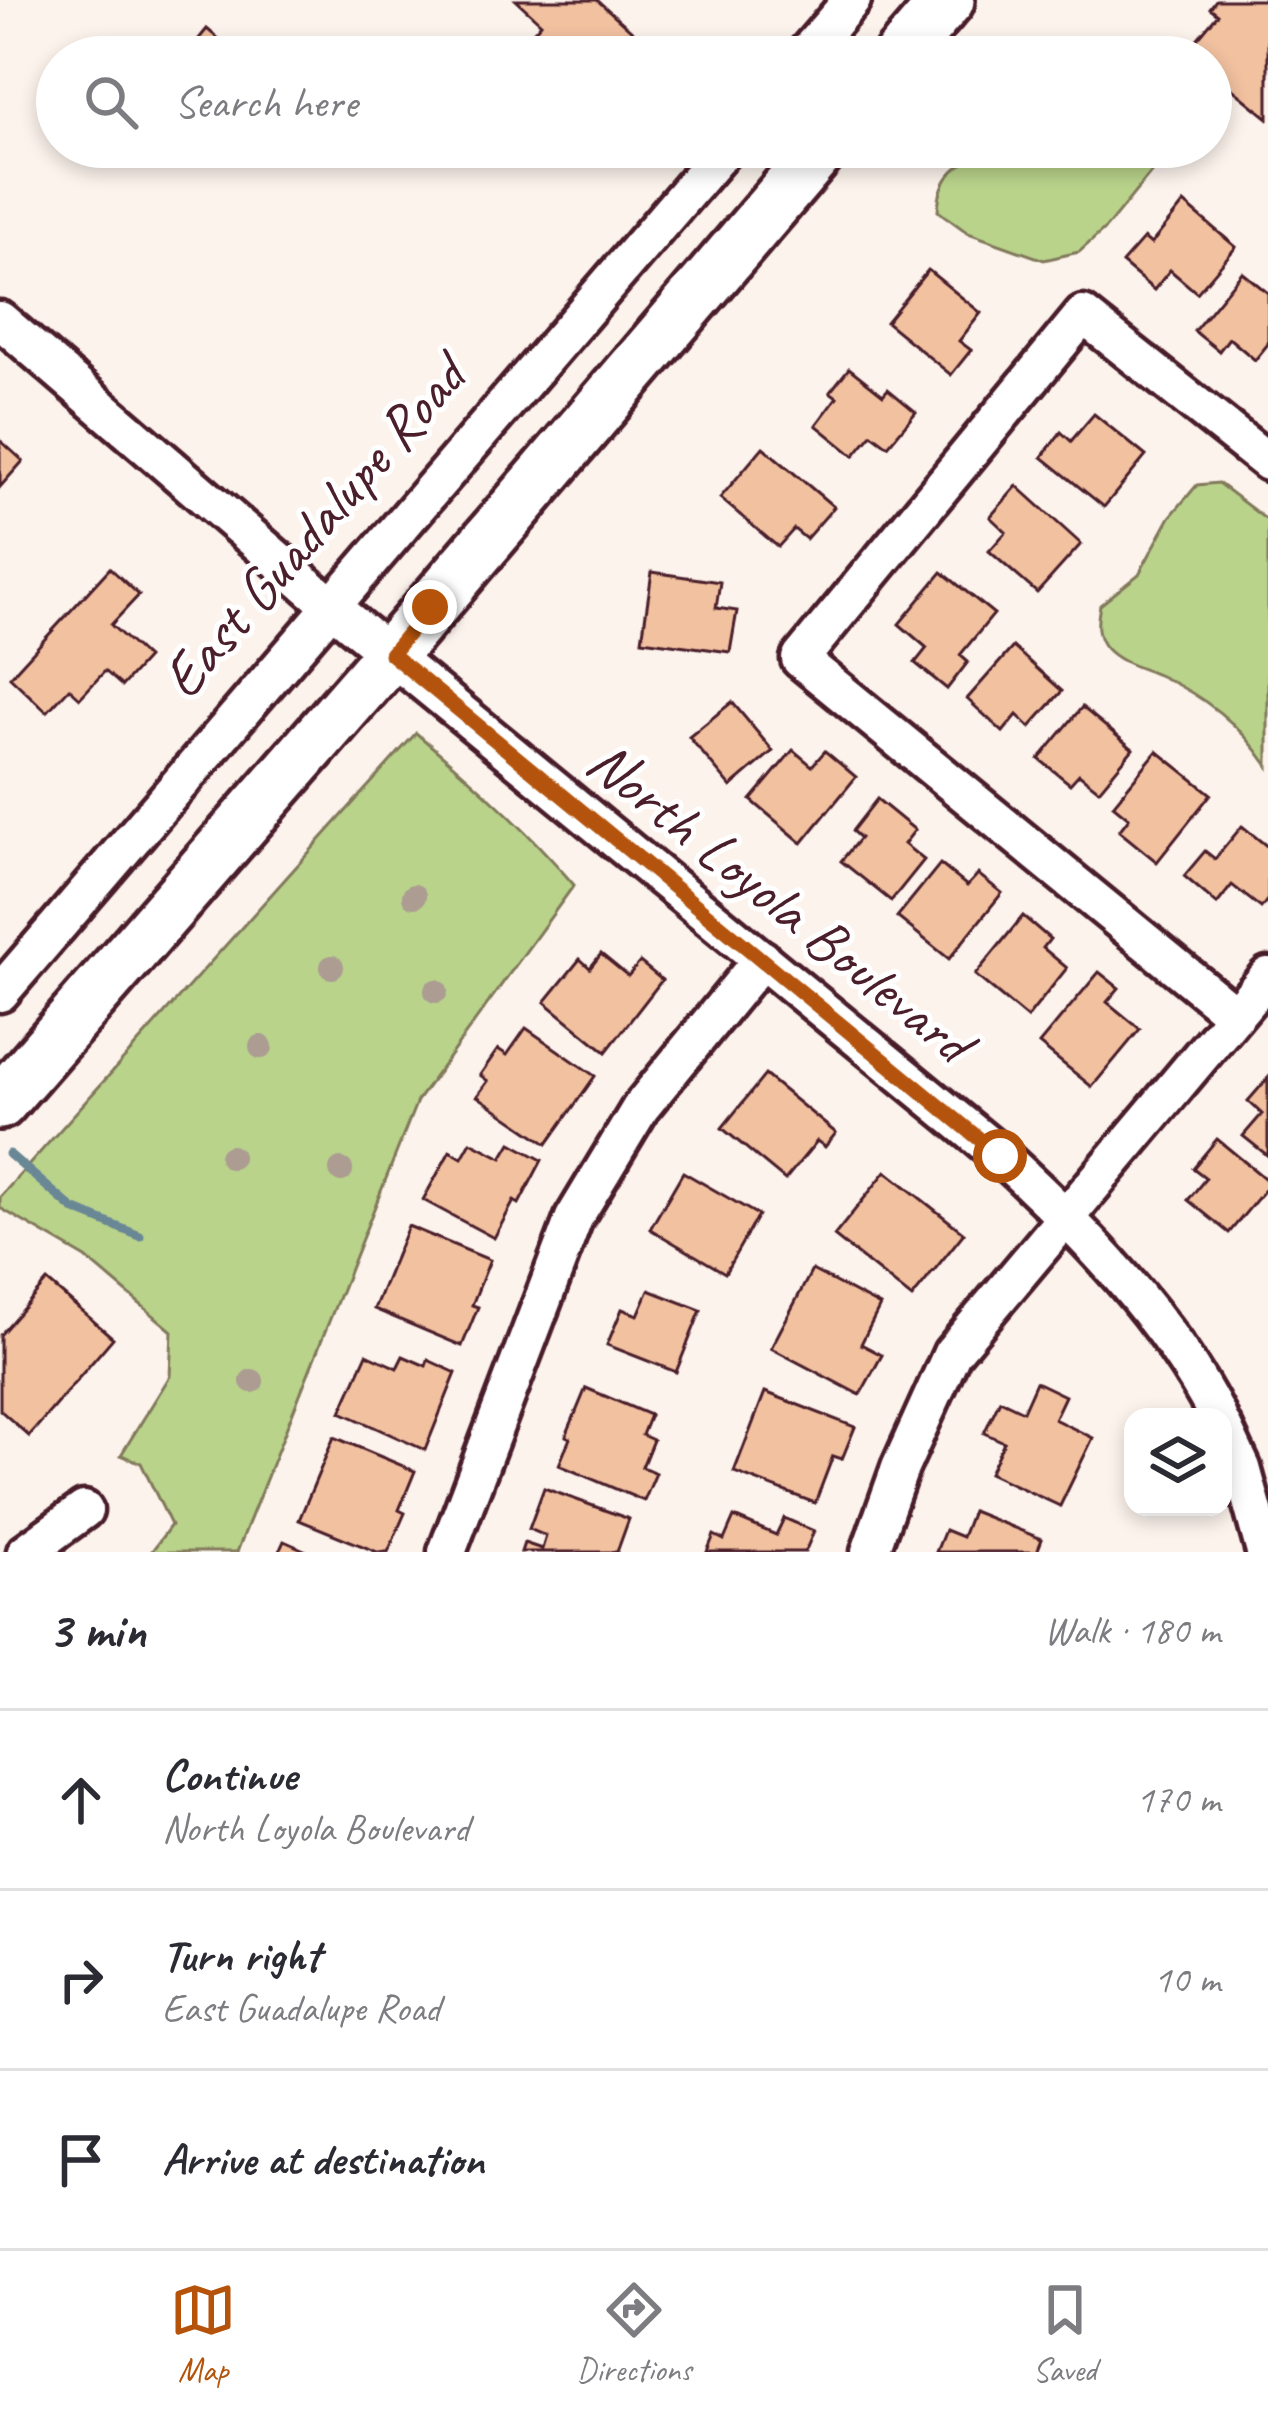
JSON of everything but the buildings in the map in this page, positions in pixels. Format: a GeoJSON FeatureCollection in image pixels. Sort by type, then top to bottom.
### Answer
{"type":"FeatureCollection","features":[{"type":"Feature","properties":{"kind":"main road"},"geometry":{"type":"LineString","coordinates":[[917,36],[948,0]]}},
{"type":"Feature","properties":{"kind":"main road"},"geometry":{"type":"LineString","coordinates":[[0,1103],[805,168]]}},
{"type":"Feature","properties":{"kind":"street"},"geometry":{"type":"LineString","coordinates":[[821,36],[852,0]]}},
{"type":"Feature","properties":{"kind":"street","name":"East Guadalupe Road"},"geometry":{"type":"LineString","coordinates":[[0,993],[708,168]]}},
{"type":"Feature","properties":{"kind":"street"},"geometry":{"type":"LineString","coordinates":[[1234,1016],[800,659],[1082,315],[1268,462]]}},
{"type":"Feature","properties":{"kind":"street","name":"North Loyola Boulevard"},"geometry":{"type":"LineString","coordinates":[[0,320],[332,606],[1000,1156],[1066,1217],[1160,1328],[1212,1408]]}},
{"type":"Feature","properties":{"kind":"street"},"geometry":{"type":"LineString","coordinates":[[447,1552],[574,1218],[641,1107],[762,958]]}},
{"type":"Feature","properties":{"kind":"street"},"geometry":{"type":"LineString","coordinates":[[870,1552],[900,1468],[952,1354],[1268,976]]}},
{"type":"Feature","properties":{"kind":"street"},"geometry":{"type":"LineString","coordinates":[[1232,1446],[1265,1552]]}},
{"type":"Feature","properties":{"kind":"street"},"geometry":{"type":"LineString","coordinates":[[26,1552],[84,1510]]}},
{"type":"Feature","properties":{"kind":"green space"},"geometry":{"type":"Polygon","coordinates":[[[1155,168],[1106,228],[1079,252],[1044,260],[968,233],[938,211],[943,186],[955,169],[1155,168]]]}},
{"type":"Feature","properties":{"kind":"green space"},"geometry":{"type":"Polygon","coordinates":[[[1218,483],[1268,521],[1268,766],[1245,737],[1206,702],[1118,658],[1099,634],[1100,605],[1139,574],[1170,517],[1197,485],[1218,483]]]}},
{"type":"Feature","properties":{"kind":"green space"},"geometry":{"type":"Polygon","coordinates":[[[416,733],[498,805],[574,885],[417,1101],[237,1552],[151,1552],[171,1525],[141,1463],[121,1455],[170,1376],[172,1331],[86,1258],[0,1208],[0,1197],[416,733]]]}},
{"type":"Feature","properties":{"kind":"waterway"},"geometry":{"type":"LineString","coordinates":[[9,1154],[73,1209],[140,1236]]}},
{"type":"Feature","properties":{"kind":"route"},"geometry":{"type":"LineString","coordinates":[[430,607],[391,654],[1000,1156]]}}]}
